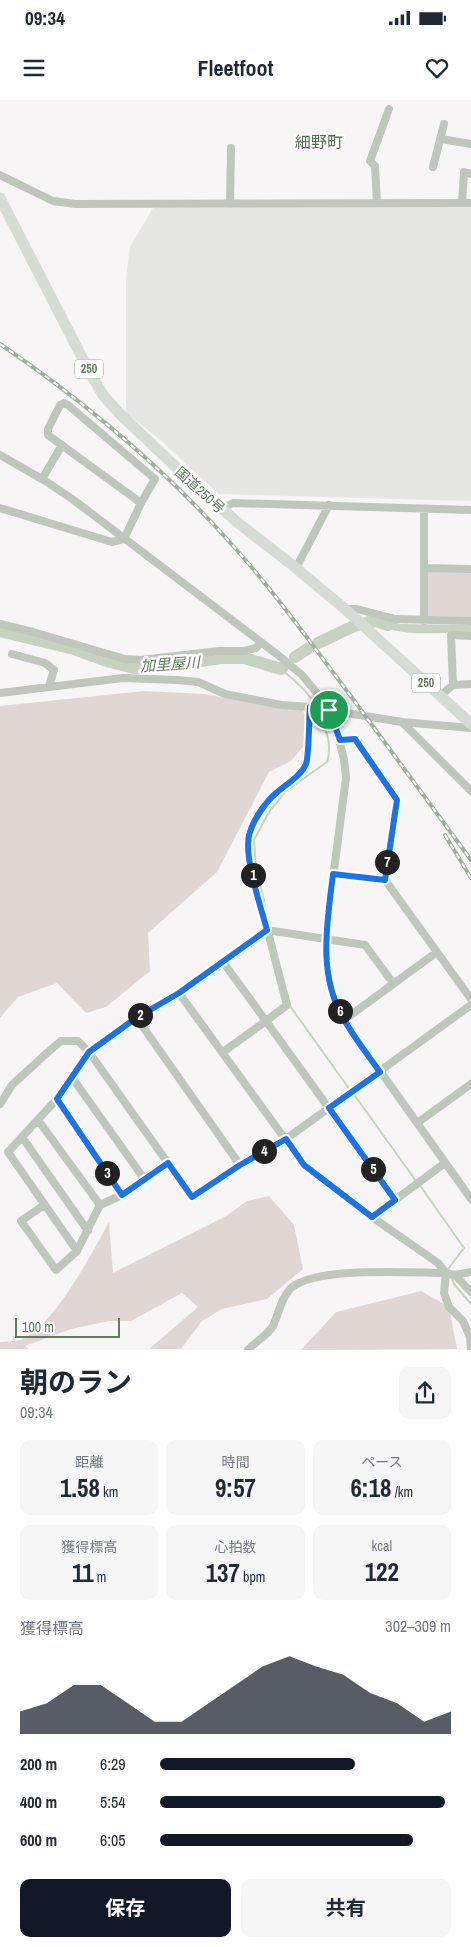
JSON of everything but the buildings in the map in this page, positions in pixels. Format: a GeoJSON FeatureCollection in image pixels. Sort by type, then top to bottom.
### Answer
{"type":"FeatureCollection","features":[{"type":"Feature","properties":{"kind":"highway","name":"国道250号"},"geometry":{"type":"LineString","coordinates":[[0,198],[103,395],[120,414],[221,509],[348,612],[471,724]]}},
{"type":"Feature","properties":{"kind":"street"},"geometry":{"type":"LineString","coordinates":[[376,204],[375,166],[370,161],[389,109]]}},
{"type":"Feature","properties":{"kind":"street"},"geometry":{"type":"LineString","coordinates":[[433,167],[444,124]]}},
{"type":"Feature","properties":{"kind":"street"},"geometry":{"type":"LineString","coordinates":[[440,139],[471,144]]}},
{"type":"Feature","properties":{"kind":"street"},"geometry":{"type":"LineString","coordinates":[[230,204],[231,148]]}},
{"type":"Feature","properties":{"kind":"street"},"geometry":{"type":"LineString","coordinates":[[462,203],[464,172],[471,174]]}},
{"type":"Feature","properties":{"kind":"street"},"geometry":{"type":"LineString","coordinates":[[0,175],[53,201],[64,203],[471,203]]}},
{"type":"Feature","properties":{"kind":"street"},"geometry":{"type":"LineString","coordinates":[[124,539],[155,479],[68,405],[64,403],[60,405],[48,435],[141,503]]}},
{"type":"Feature","properties":{"kind":"street"},"geometry":{"type":"LineString","coordinates":[[42,479],[62,445]]}},
{"type":"Feature","properties":{"kind":"street"},"geometry":{"type":"LineString","coordinates":[[0,455],[42,479],[75,502],[302,675],[321,697],[329,710],[340,740],[346,778],[325,939],[329,980],[335,1001],[344,1020],[471,1199]]}},
{"type":"Feature","properties":{"kind":"street"},"geometry":{"type":"LineString","coordinates":[[221,509],[233,503],[471,510]]}},
{"type":"Feature","properties":{"kind":"street"},"geometry":{"type":"LineString","coordinates":[[296,568],[329,505]]}},
{"type":"Feature","properties":{"kind":"street"},"geometry":{"type":"LineString","coordinates":[[0,508],[112,542],[124,539]]}},
{"type":"Feature","properties":{"kind":"street"},"geometry":{"type":"LineString","coordinates":[[424,509],[424,621]]}},
{"type":"Feature","properties":{"kind":"street"},"geometry":{"type":"LineString","coordinates":[[424,568],[471,569]]}},
{"type":"Feature","properties":{"kind":"street"},"geometry":{"type":"LineString","coordinates":[[348,612],[357,609],[395,619],[471,621]]}},
{"type":"Feature","properties":{"kind":"street"},"geometry":{"type":"LineString","coordinates":[[0,624],[125,659],[141,660],[219,651],[244,651],[256,648],[261,643]]}},
{"type":"Feature","properties":{"kind":"street"},"geometry":{"type":"LineString","coordinates":[[453,685],[451,635],[471,636]]}},
{"type":"Feature","properties":{"kind":"street"},"geometry":{"type":"LineString","coordinates":[[12,654],[45,663],[54,670],[49,686]]}},
{"type":"Feature","properties":{"kind":"street"},"geometry":{"type":"LineString","coordinates":[[0,693],[123,678],[176,680],[198,682],[225,694],[281,704],[402,722],[471,728]]}},
{"type":"Feature","properties":{"kind":"street"},"geometry":{"type":"LineString","coordinates":[[440,696],[453,685],[471,684]]}},
{"type":"Feature","properties":{"kind":"street"},"geometry":{"type":"LineString","coordinates":[[223,1052],[287,1005],[251,868],[248,848],[249,833],[258,816],[273,796],[298,775],[306,764],[310,707]]}},
{"type":"Feature","properties":{"kind":"street"},"geometry":{"type":"LineString","coordinates":[[402,722],[471,791]]}},
{"type":"Feature","properties":{"kind":"street"},"geometry":{"type":"LineString","coordinates":[[340,740],[355,739],[397,800],[385,880],[471,999]]}},
{"type":"Feature","properties":{"kind":"street"},"geometry":{"type":"LineString","coordinates":[[333,874],[385,880]]}},
{"type":"Feature","properties":{"kind":"street"},"geometry":{"type":"LineString","coordinates":[[77,1251],[8,1152],[57,1099],[89,1052],[136,1018],[179,993],[267,930],[365,945],[393,983]]}},
{"type":"Feature","properties":{"kind":"street"},"geometry":{"type":"LineString","coordinates":[[344,1020],[437,952]]}},
{"type":"Feature","properties":{"kind":"street"},"geometry":{"type":"LineString","coordinates":[[223,962],[395,1200]]}},
{"type":"Feature","properties":{"kind":"street"},"geometry":{"type":"LineString","coordinates":[[179,993],[304,1165],[372,1217],[438,1263],[446,1273],[444,1293],[449,1307],[463,1321],[470,1338],[471,1350]]}},
{"type":"Feature","properties":{"kind":"street"},"geometry":{"type":"LineString","coordinates":[[0,1104],[12,1085],[61,1041],[78,1041],[89,1052],[192,1197],[240,1165],[286,1139],[471,1005]]}},
{"type":"Feature","properties":{"kind":"street"},"geometry":{"type":"LineString","coordinates":[[136,1018],[240,1165]]}},
{"type":"Feature","properties":{"kind":"street"},"geometry":{"type":"LineString","coordinates":[[71,1076],[145,1180]]}},
{"type":"Feature","properties":{"kind":"street"},"geometry":{"type":"LineString","coordinates":[[417,1123],[470,1087]]}},
{"type":"Feature","properties":{"kind":"street"},"geometry":{"type":"LineString","coordinates":[[57,1099],[122,1195]]}},
{"type":"Feature","properties":{"kind":"street"},"geometry":{"type":"LineString","coordinates":[[38,1120],[100,1205]]}},
{"type":"Feature","properties":{"kind":"street"},"geometry":{"type":"LineString","coordinates":[[22,1137],[88,1232]]}},
{"type":"Feature","properties":{"kind":"street"},"geometry":{"type":"LineString","coordinates":[[44,1205],[21,1221],[56,1270],[77,1251],[100,1205],[122,1195],[168,1163]]}},
{"type":"Feature","properties":{"kind":"street"},"geometry":{"type":"LineString","coordinates":[[372,1217],[445,1163]]}},
{"type":"Feature","properties":{"kind":"street"},"geometry":{"type":"LineString","coordinates":[[248,1350],[272,1328],[282,1300],[292,1288],[309,1278],[374,1272],[446,1273],[455,1275],[471,1272]]}},
{"type":"Feature","properties":{"kind":"street"},"geometry":{"type":"LineString","coordinates":[[455,1275],[471,1292]]}},
{"type":"Feature","properties":{"kind":"shaded area"},"geometry":{"type":"Polygon","coordinates":[[[471,206],[471,501],[219,494],[158,438],[126,413],[126,277],[130,247],[153,208],[471,206]]]}},
{"type":"Feature","properties":{"kind":"shaded area"},"geometry":{"type":"Polygon","coordinates":[[[430,571],[471,571],[471,618],[429,618],[427,616],[427,573],[430,571]]]}},
{"type":"Feature","properties":{"kind":"shaded area"},"geometry":{"type":"Polygon","coordinates":[[[367,616],[401,624],[471,625],[471,632],[402,632],[377,624],[367,616]]]}},
{"type":"Feature","properties":{"kind":"shaded area"},"geometry":{"type":"Polygon","coordinates":[[[144,691],[204,694],[262,705],[303,710],[307,742],[291,761],[269,772],[217,872],[148,933],[150,971],[106,1007],[86,1013],[57,983],[18,997],[0,1018],[0,706],[144,691]]]}},
{"type":"Feature","properties":{"kind":"shaded area"},"geometry":{"type":"Polygon","coordinates":[[[269,1196],[294,1225],[303,1269],[267,1299],[222,1309],[202,1321],[181,1349],[149,1349],[198,1307],[182,1293],[131,1321],[109,1321],[71,1329],[25,1346],[29,1349],[0,1349],[0,1342],[23,1339],[48,1318],[72,1286],[109,1222],[113,1273],[226,1216],[247,1201],[269,1196]]]}},
{"type":"Feature","properties":{"kind":"shaded area"},"geometry":{"type":"Polygon","coordinates":[[[421,1291],[449,1307],[457,1349],[301,1350],[336,1312],[421,1291]]]}},
{"type":"Feature","properties":{"kind":"waterway","name":"加里屋川"},"geometry":{"type":"LineString","coordinates":[[318,643],[354,626],[375,621],[388,625]]}},
{"type":"Feature","properties":{"kind":"waterway","name":"加里屋川"},"geometry":{"type":"LineString","coordinates":[[0,631],[74,649],[110,662],[135,668],[167,666],[221,658],[244,658],[281,669],[283,667]]}},
{"type":"Feature","properties":{"kind":"waterway","name":"加里屋川"},"geometry":{"type":"LineString","coordinates":[[295,657],[309,648]]}},
{"type":"Feature","properties":{"kind":"waterway"},"geometry":{"type":"LineString","coordinates":[[281,669],[304,690],[315,705]]}},
{"type":"Feature","properties":{"kind":"waterway"},"geometry":{"type":"LineString","coordinates":[[265,905],[256,868],[254,840],[269,812],[286,791],[327,762],[329,742],[318,711]]}},
{"type":"Feature","properties":{"kind":"waterway"},"geometry":{"type":"LineString","coordinates":[[290,1006],[350,1090]]}},
{"type":"Feature","properties":{"kind":"waterway"},"geometry":{"type":"LineString","coordinates":[[353,1093],[416,1181]]}},
{"type":"Feature","properties":{"kind":"waterway"},"geometry":{"type":"LineString","coordinates":[[419,1184],[464,1248],[448,1269],[449,1272]]}},
{"type":"Feature","properties":{"kind":"waterway"},"geometry":{"type":"LineString","coordinates":[[451,1276],[454,1284],[471,1304]]}},
{"type":"Feature","properties":{"kind":"railway"},"geometry":{"type":"LineString","coordinates":[[0,344],[60,387],[119,434],[201,511],[226,538],[290,615],[471,860]]}},
{"type":"Feature","properties":{"kind":"railway"},"geometry":{"type":"LineString","coordinates":[[445,835],[471,878]]}},
{"type":"Feature","properties":{"kind":"district","name":"細野町"},"geometry":{"type":"Point","coordinates":[319,142]}},
{"type":"Feature","properties":{"kind":"route"},"geometry":{"type":"LineString","coordinates":[[310,707],[329,710],[340,740],[355,739],[397,800],[385,880],[333,874],[325,939],[325,956],[335,1001],[344,1020],[380,1072],[329,1108],[395,1200],[372,1217],[304,1165],[286,1139],[240,1165],[192,1197],[168,1163],[122,1195],[57,1099],[89,1052],[136,1018],[179,993],[267,930],[251,868],[248,848],[249,833],[258,816],[273,796],[298,775],[306,764],[310,707]]}}]}
